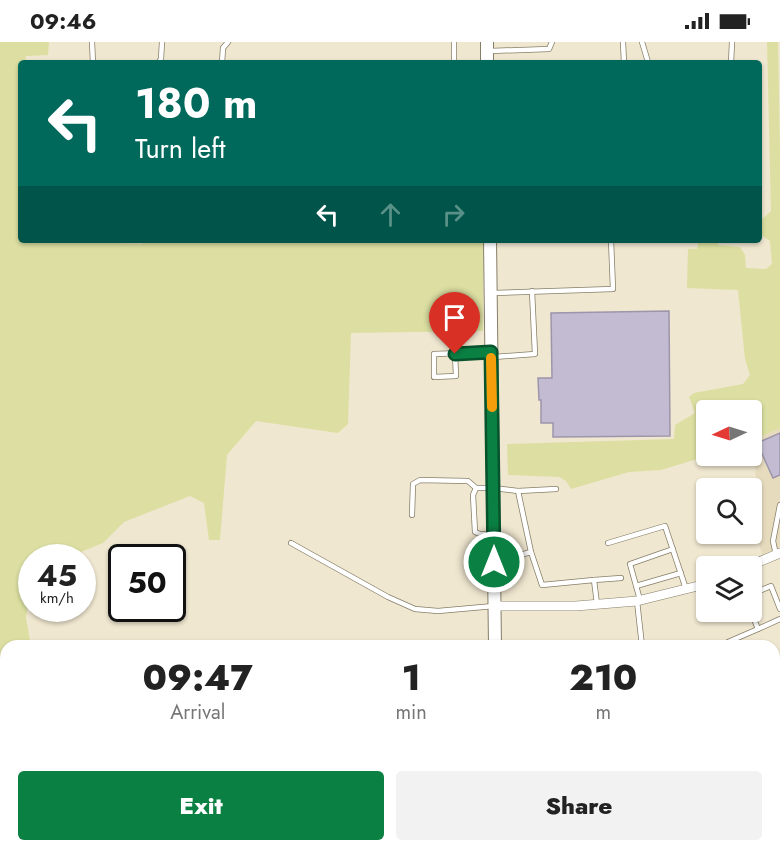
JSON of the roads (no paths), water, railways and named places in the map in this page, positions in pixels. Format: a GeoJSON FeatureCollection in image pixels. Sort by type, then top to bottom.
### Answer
{"type":"FeatureCollection","features":[{"type":"Feature","properties":{"kind":"main road"},"geometry":{"type":"LineString","coordinates":[[491,243],[495,640]]}},
{"type":"Feature","properties":{"kind":"street"},"geometry":{"type":"LineString","coordinates":[[762,561],[778,554]]}},
{"type":"Feature","properties":{"kind":"street"},"geometry":{"type":"LineString","coordinates":[[494,606],[576,606],[639,600],[696,586]]}},
{"type":"Feature","properties":{"kind":"lane"},"geometry":{"type":"LineString","coordinates":[[92,42],[93,60]]}},
{"type":"Feature","properties":{"kind":"lane"},"geometry":{"type":"LineString","coordinates":[[160,60],[162,42]]}},
{"type":"Feature","properties":{"kind":"lane"},"geometry":{"type":"LineString","coordinates":[[222,60],[223,48],[228,42]]}},
{"type":"Feature","properties":{"kind":"lane"},"geometry":{"type":"LineString","coordinates":[[454,42],[454,60]]}},
{"type":"Feature","properties":{"kind":"lane"},"geometry":{"type":"LineString","coordinates":[[487,52],[549,49],[552,42]]}},
{"type":"Feature","properties":{"kind":"lane"},"geometry":{"type":"LineString","coordinates":[[623,42],[624,60]]}},
{"type":"Feature","properties":{"kind":"lane"},"geometry":{"type":"LineString","coordinates":[[642,42],[647,60]]}},
{"type":"Feature","properties":{"kind":"lane"},"geometry":{"type":"LineString","coordinates":[[731,60],[732,42]]}},
{"type":"Feature","properties":{"kind":"lane"},"geometry":{"type":"LineString","coordinates":[[490,293],[614,289],[611,243]]}},
{"type":"Feature","properties":{"kind":"lane"},"geometry":{"type":"LineString","coordinates":[[455,354],[456,376],[434,377],[434,354],[455,354],[491,355],[535,354],[532,291]]}},
{"type":"Feature","properties":{"kind":"lane"},"geometry":{"type":"LineString","coordinates":[[412,514],[413,484],[420,480],[468,481],[476,488],[518,491],[556,489]]}},
{"type":"Feature","properties":{"kind":"lane"},"geometry":{"type":"LineString","coordinates":[[476,488],[473,495],[475,532],[494,535]]}},
{"type":"Feature","properties":{"kind":"lane"},"geometry":{"type":"LineString","coordinates":[[518,491],[531,552],[542,585],[621,578]]}},
{"type":"Feature","properties":{"kind":"lane"},"geometry":{"type":"LineString","coordinates":[[778,554],[773,542],[780,505]]}},
{"type":"Feature","properties":{"kind":"lane"},"geometry":{"type":"LineString","coordinates":[[608,543],[665,526],[686,589]]}},
{"type":"Feature","properties":{"kind":"lane"},"geometry":{"type":"LineString","coordinates":[[291,543],[388,597],[415,609],[438,611],[494,606]]}},
{"type":"Feature","properties":{"kind":"lane"},"geometry":{"type":"LineString","coordinates":[[642,640],[639,600],[630,564],[673,549]]}},
{"type":"Feature","properties":{"kind":"lane"},"geometry":{"type":"LineString","coordinates":[[494,562],[531,552]]}},
{"type":"Feature","properties":{"kind":"lane"},"geometry":{"type":"LineString","coordinates":[[636,586],[681,573]]}},
{"type":"Feature","properties":{"kind":"lane"},"geometry":{"type":"LineString","coordinates":[[594,580],[597,604]]}},
{"type":"Feature","properties":{"kind":"lane"},"geometry":{"type":"LineString","coordinates":[[762,590],[771,586],[780,609]]}},
{"type":"Feature","properties":{"kind":"lane"},"geometry":{"type":"LineString","coordinates":[[733,640],[780,619]]}},
{"type":"Feature","properties":{"kind":"lane"},"geometry":{"type":"LineString","coordinates":[[755,622],[758,629]]}}]}
